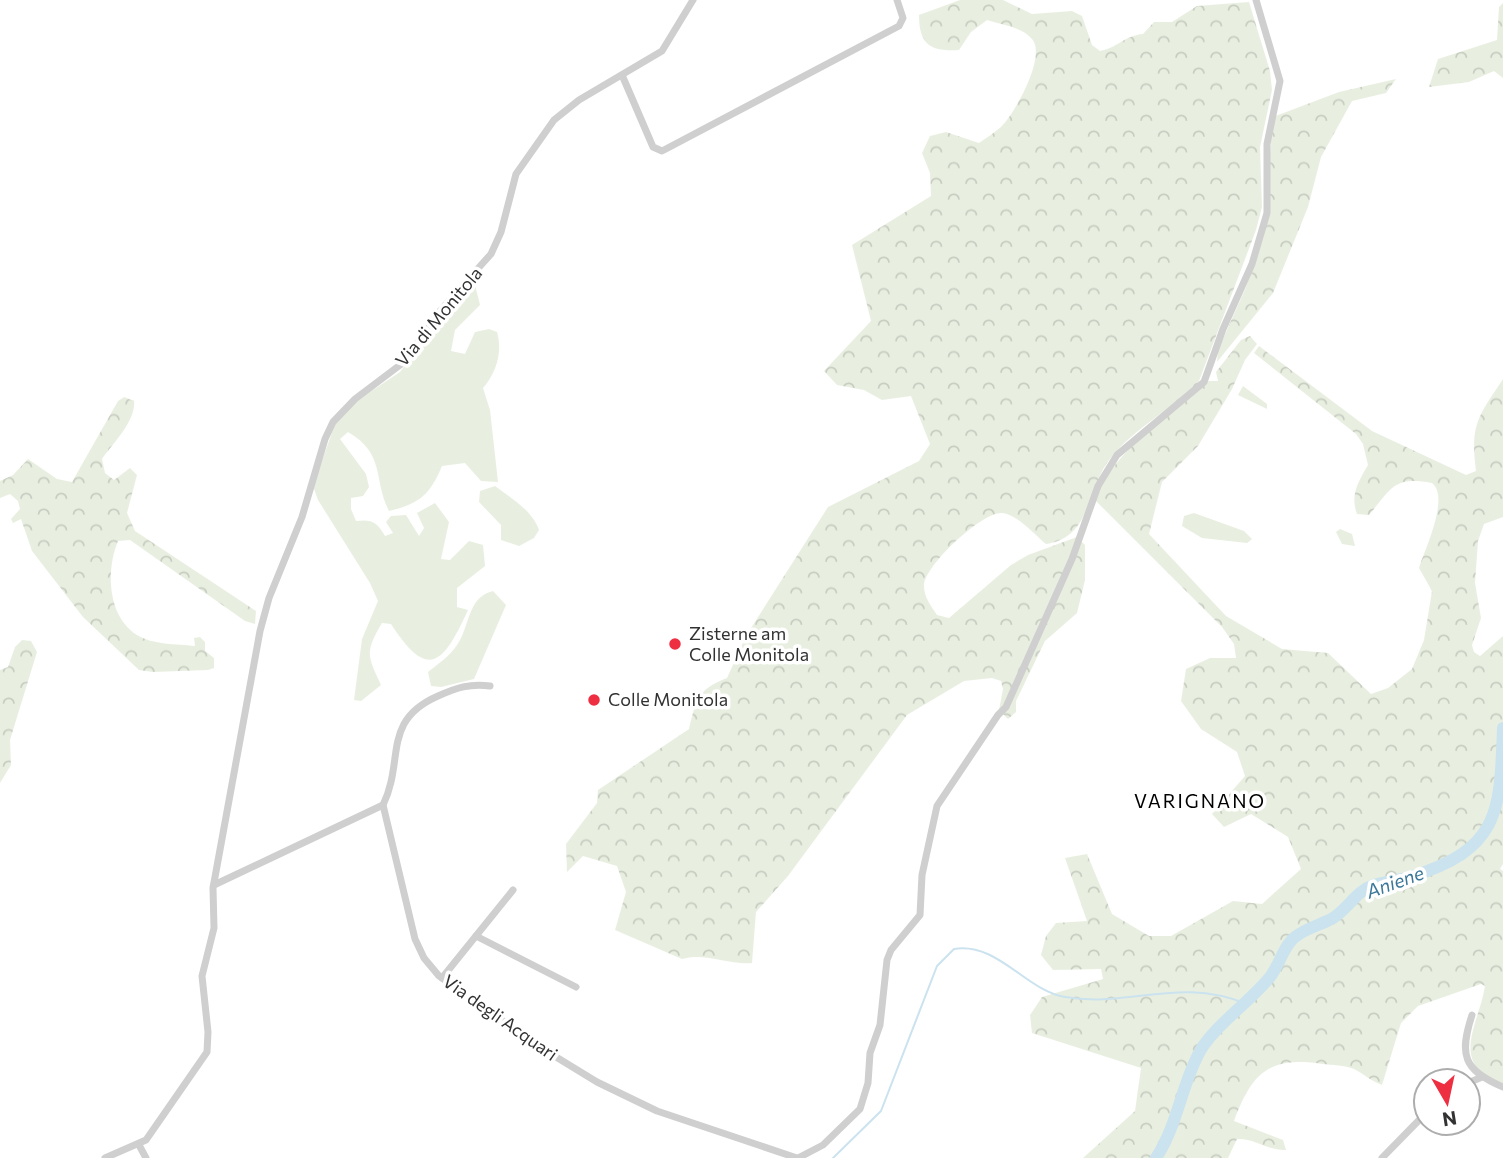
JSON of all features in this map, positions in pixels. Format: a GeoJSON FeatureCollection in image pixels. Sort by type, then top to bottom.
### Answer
{"type":"FeatureCollection","features":[{"type":"Feature","properties":{"kind":"street","name":"Via di Monitola"},"geometry":{"type":"LineString","coordinates":[[139,1145],[177,1098],[207,1052],[208,1032],[202,976],[214,928],[214,885],[264,615],[302,517],[328,430],[352,401],[404,362],[439,312],[491,254],[501,232],[516,174],[554,120],[579,100],[666,46],[693,0]]}},
{"type":"Feature","properties":{"kind":"street"},"geometry":{"type":"LineString","coordinates":[[622,75],[653,147],[662,151],[899,26],[903,18],[897,0]]}},
{"type":"Feature","properties":{"kind":"street"},"geometry":{"type":"LineString","coordinates":[[797,1158],[823,1145],[860,1109],[868,1083],[870,1053],[880,1025],[887,960],[891,950],[914,925],[923,905],[922,875],[937,806],[1006,707],[1072,559],[1097,486],[1117,455],[1204,382],[1223,329],[1252,264],[1267,213],[1267,144],[1270,119],[1280,81],[1256,0]]}},
{"type":"Feature","properties":{"kind":"street"},"geometry":{"type":"LineString","coordinates":[[214,885],[383,805],[390,785],[398,737],[407,716],[422,703],[455,688],[490,686]]}},
{"type":"Feature","properties":{"kind":"street","name":"Via degli Acquari"},"geometry":{"type":"LineString","coordinates":[[383,805],[415,939],[426,962],[442,978],[543,1049],[604,1086],[657,1111],[797,1158]]}},
{"type":"Feature","properties":{"kind":"street"},"geometry":{"type":"LineString","coordinates":[[442,978],[513,890]]}},
{"type":"Feature","properties":{"kind":"street"},"geometry":{"type":"LineString","coordinates":[[476,936],[576,987]]}},
{"type":"Feature","properties":{"kind":"street"},"geometry":{"type":"LineString","coordinates":[[1471,1067],[1466,1055],[1466,1035],[1472,1015]]}},
{"type":"Feature","properties":{"kind":"street"},"geometry":{"type":"LineString","coordinates":[[1482,1077],[1503,1087]]}},
{"type":"Feature","properties":{"kind":"street"},"geometry":{"type":"LineString","coordinates":[[1382,1158],[1412,1127]]}},
{"type":"Feature","properties":{"kind":"street"},"geometry":{"type":"LineString","coordinates":[[105,1158],[139,1145],[146,1158]]}},
{"type":"Feature","properties":{"kind":"green space"},"geometry":{"type":"Polygon","coordinates":[[[960,0],[1003,0],[1032,14],[1072,11],[1082,16],[1092,45],[1100,51],[1143,34],[1154,22],[1172,22],[1197,6],[1249,2],[1270,71],[1272,90],[1260,147],[1262,207],[1256,230],[1199,381],[1193,389],[1136,432],[1116,452],[1100,475],[1086,512],[1071,533],[1046,544],[1015,518],[1003,513],[994,514],[956,541],[926,577],[924,590],[928,601],[937,615],[949,618],[1011,565],[1028,555],[1077,537],[1085,545],[1085,580],[1077,613],[1045,641],[1016,701],[1016,712],[1008,719],[999,710],[1003,689],[1001,681],[992,678],[964,681],[907,715],[788,876],[756,912],[752,963],[699,957],[682,959],[615,930],[626,892],[617,866],[583,856],[567,872],[566,844],[597,803],[598,790],[689,729],[700,697],[704,691],[727,678],[746,636],[828,507],[919,461],[930,444],[911,396],[882,400],[864,390],[837,385],[824,371],[871,321],[852,245],[931,196],[930,173],[922,153],[930,136],[946,132],[979,143],[1007,120],[1032,71],[1036,47],[1032,39],[1017,29],[987,20],[971,32],[959,50],[941,49],[928,44],[921,33],[919,15],[960,0]]]}},
{"type":"Feature","properties":{"kind":"green space"},"geometry":{"type":"Polygon","coordinates":[[[1503,3],[1503,78],[1494,71],[1469,82],[1429,87],[1438,59],[1497,40],[1499,7],[1503,3]]]}},
{"type":"Feature","properties":{"kind":"green space"},"geometry":{"type":"Polygon","coordinates":[[[1396,79],[1386,93],[1352,101],[1321,157],[1308,207],[1273,293],[1217,362],[1218,350],[1246,287],[1270,214],[1269,166],[1273,117],[1339,92],[1396,79]]]}},
{"type":"Feature","properties":{"kind":"green space"},"geometry":{"type":"Polygon","coordinates":[[[474,281],[480,305],[455,330],[451,351],[465,354],[475,332],[489,329],[497,332],[497,362],[492,376],[483,388],[490,410],[498,482],[481,481],[465,463],[442,466],[433,484],[422,497],[389,511],[377,468],[368,449],[348,432],[340,439],[366,474],[369,487],[363,496],[351,498],[351,509],[356,521],[374,522],[385,536],[393,533],[386,522],[391,516],[406,515],[419,536],[424,528],[417,513],[435,503],[449,522],[441,559],[450,560],[469,541],[483,545],[485,566],[457,588],[457,607],[468,610],[451,642],[435,659],[426,659],[416,654],[391,624],[382,623],[370,654],[381,685],[361,701],[354,700],[362,639],[378,601],[370,583],[318,500],[313,486],[335,424],[355,402],[400,372],[448,309],[474,281]]]}},
{"type":"Feature","properties":{"kind":"green space"},"geometry":{"type":"Polygon","coordinates":[[[1250,336],[1257,344],[1245,360],[1232,389],[1198,446],[1162,482],[1149,534],[1226,616],[1282,649],[1328,653],[1371,694],[1388,688],[1412,669],[1424,640],[1432,591],[1419,568],[1437,511],[1437,490],[1432,483],[1401,483],[1389,491],[1369,515],[1357,514],[1355,495],[1368,465],[1363,444],[1356,434],[1254,353],[1259,346],[1372,431],[1466,475],[1476,471],[1475,431],[1482,412],[1503,379],[1503,517],[1484,524],[1478,541],[1475,583],[1481,618],[1472,645],[1474,652],[1480,656],[1503,636],[1503,864],[1500,869],[1503,871],[1503,1085],[1486,1076],[1482,1067],[1476,1066],[1471,1055],[1473,1029],[1485,986],[1481,984],[1418,1006],[1401,1023],[1382,1085],[1354,1069],[1338,1065],[1288,1063],[1265,1072],[1248,1091],[1234,1121],[1283,1140],[1286,1150],[1237,1139],[1228,1158],[1083,1158],[1135,1111],[1141,1068],[1032,1033],[1030,1015],[1042,997],[1103,979],[1101,969],[1053,970],[1041,955],[1046,936],[1056,923],[1087,921],[1065,858],[1087,854],[1112,914],[1149,936],[1171,936],[1233,901],[1262,904],[1301,869],[1288,837],[1251,814],[1224,827],[1212,814],[1245,776],[1237,752],[1201,729],[1181,701],[1186,669],[1210,658],[1236,658],[1234,644],[1222,627],[1095,500],[1104,481],[1129,449],[1207,381],[1218,381],[1216,372],[1241,340],[1250,336]]]}},
{"type":"Feature","properties":{"kind":"green space"},"geometry":{"type":"Polygon","coordinates":[[[1243,386],[1267,404],[1267,409],[1238,395],[1243,386]]]}},
{"type":"Feature","properties":{"kind":"green space"},"geometry":{"type":"Polygon","coordinates":[[[124,397],[134,401],[134,409],[123,432],[102,459],[105,473],[114,480],[130,468],[137,475],[127,513],[135,531],[256,611],[255,624],[245,621],[130,540],[118,541],[114,553],[111,578],[115,605],[127,627],[150,641],[195,646],[194,638],[200,637],[205,642],[205,651],[214,658],[214,668],[208,670],[139,670],[83,617],[32,551],[21,519],[13,523],[11,519],[20,509],[18,501],[10,494],[0,498],[0,481],[13,475],[28,459],[57,479],[72,482],[118,401],[124,397]]]}},
{"type":"Feature","properties":{"kind":"green space"},"geometry":{"type":"Polygon","coordinates":[[[495,486],[521,505],[532,517],[539,530],[534,538],[519,546],[501,540],[501,525],[479,502],[480,491],[495,486]]]}},
{"type":"Feature","properties":{"kind":"green space"},"geometry":{"type":"Polygon","coordinates":[[[1194,513],[1244,531],[1252,539],[1247,543],[1202,538],[1182,526],[1184,516],[1194,513]]]}},
{"type":"Feature","properties":{"kind":"green space"},"geometry":{"type":"Polygon","coordinates":[[[1340,529],[1352,534],[1355,546],[1342,544],[1336,532],[1340,529]]]}},
{"type":"Feature","properties":{"kind":"green space"},"geometry":{"type":"Polygon","coordinates":[[[493,591],[506,605],[474,679],[441,687],[431,686],[428,672],[457,645],[478,599],[493,591]]]}},
{"type":"Feature","properties":{"kind":"green space"},"geometry":{"type":"Polygon","coordinates":[[[22,640],[31,641],[37,652],[10,740],[11,765],[0,783],[0,670],[8,667],[15,647],[22,640]]]}},
{"type":"Feature","properties":{"kind":"waterway","name":"Aniene"},"geometry":{"type":"LineString","coordinates":[[1156,1158],[1169,1133],[1192,1068],[1204,1045],[1270,977],[1295,937],[1333,918],[1368,888],[1440,866],[1462,854],[1478,840],[1489,824],[1496,805],[1503,728]]}},
{"type":"Feature","properties":{"kind":"waterway"},"geometry":{"type":"LineString","coordinates":[[833,1158],[881,1111],[937,966],[954,949],[970,949],[998,959],[1037,986],[1065,997],[1111,999],[1176,992],[1222,996],[1247,1004]]}},
{"type":"Feature","properties":{"kind":"place","name":"Zisterne am Colle Monitola"},"geometry":{"type":"Point","coordinates":[675,644]}},
{"type":"Feature","properties":{"kind":"place","name":"Colle Monitola"},"geometry":{"type":"Point","coordinates":[594,700]}},
{"type":"Feature","properties":{"kind":"district","name":"VARIGNANO"},"geometry":{"type":"Point","coordinates":[1200,801]}}]}
